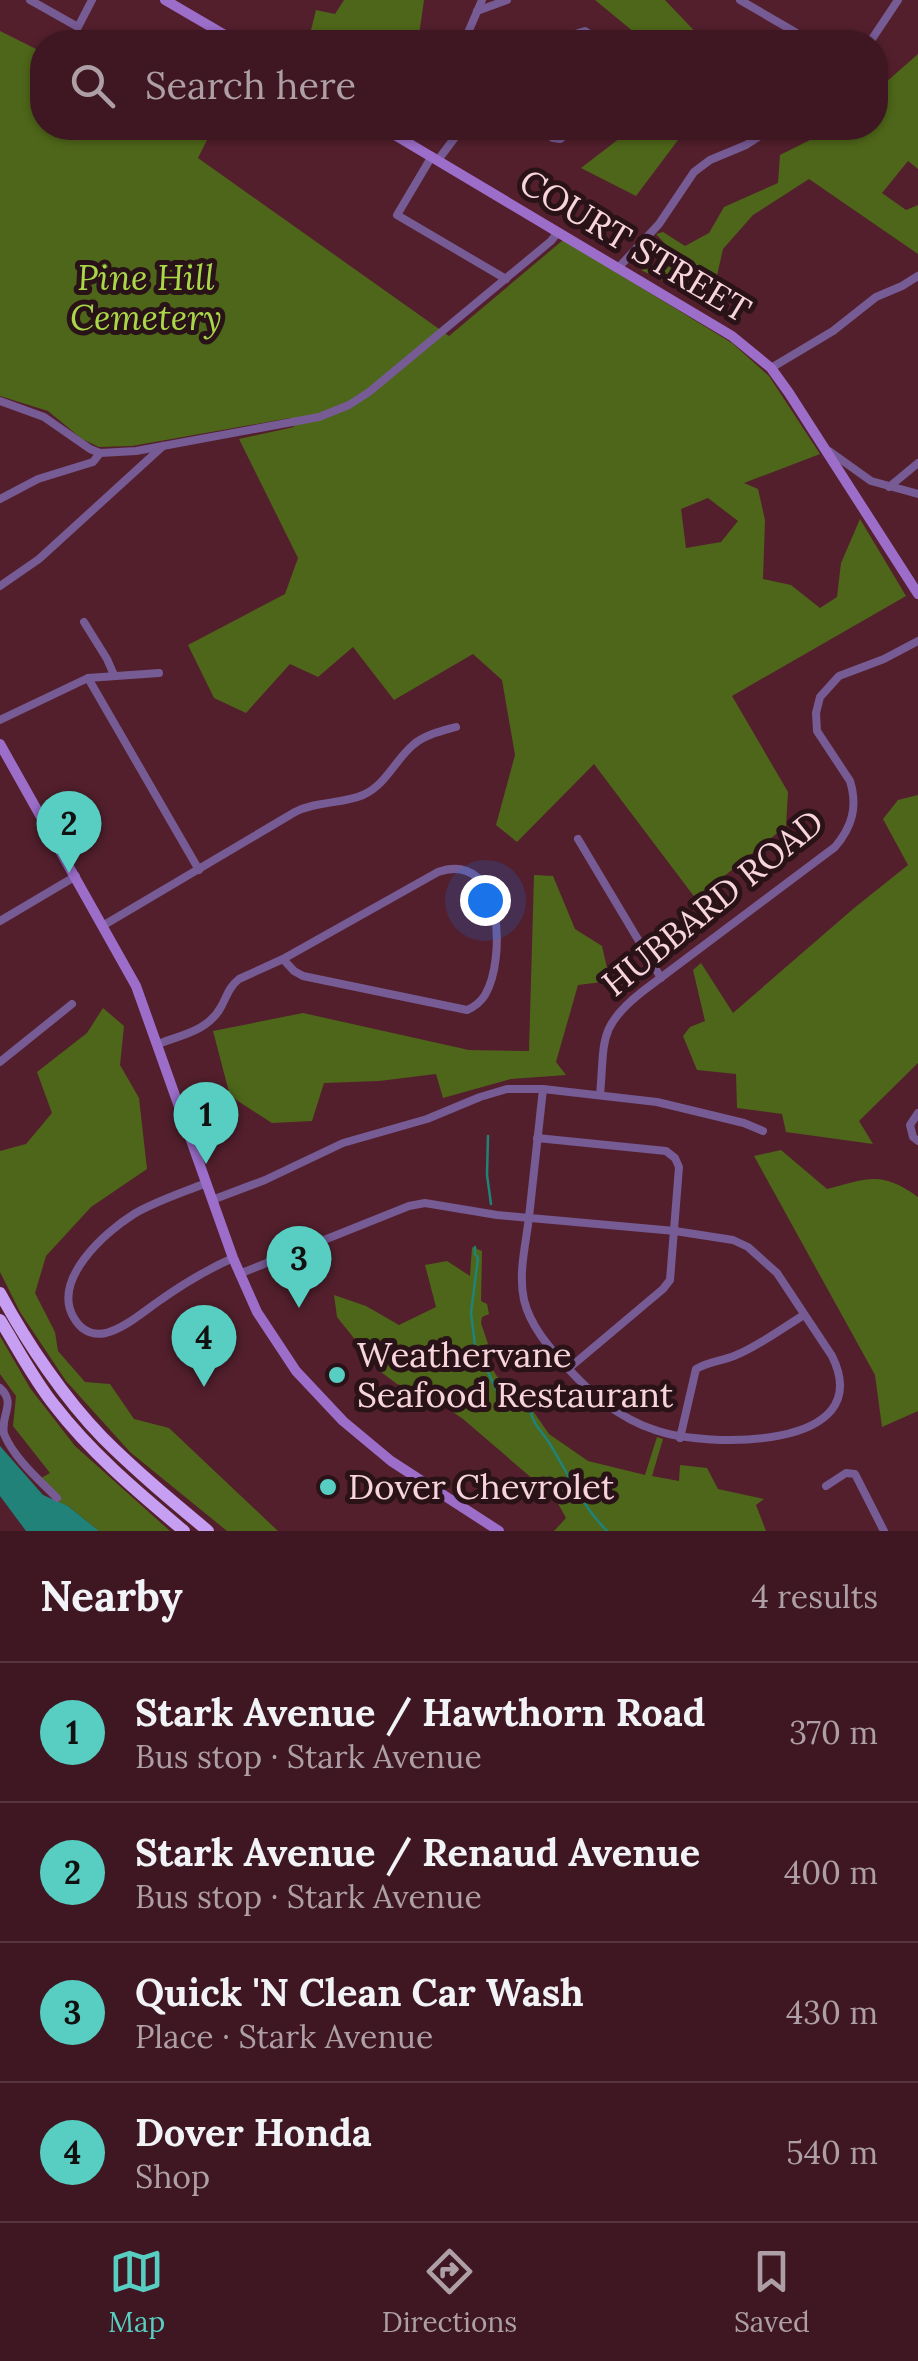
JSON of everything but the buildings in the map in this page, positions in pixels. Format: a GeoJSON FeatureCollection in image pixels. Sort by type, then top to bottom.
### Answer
{"type":"FeatureCollection","features":[{"type":"Feature","properties":{"kind":"highway"},"geometry":{"type":"LineString","coordinates":[[0,1293],[38,1358],[101,1436],[208,1531]]}},
{"type":"Feature","properties":{"kind":"highway"},"geometry":{"type":"LineString","coordinates":[[0,1320],[52,1402],[78,1434],[184,1531]]}},
{"type":"Feature","properties":{"kind":"main road"},"geometry":{"type":"LineString","coordinates":[[165,0],[216,30]]}},
{"type":"Feature","properties":{"kind":"main road","name":"COURT STREET"},"geometry":{"type":"LineString","coordinates":[[404,140],[732,336],[771,368],[918,594]]}},
{"type":"Feature","properties":{"kind":"main road"},"geometry":{"type":"LineString","coordinates":[[0,744],[136,986],[233,1258],[257,1312],[296,1370],[336,1415],[390,1461],[499,1531]]}},
{"type":"Feature","properties":{"kind":"street"},"geometry":{"type":"LineString","coordinates":[[30,0],[78,26],[92,0]]}},
{"type":"Feature","properties":{"kind":"street"},"geometry":{"type":"LineString","coordinates":[[469,30],[482,0]]}},
{"type":"Feature","properties":{"kind":"street"},"geometry":{"type":"LineString","coordinates":[[477,10],[508,0]]}},
{"type":"Feature","properties":{"kind":"street"},"geometry":{"type":"LineString","coordinates":[[740,0],[792,30]]}},
{"type":"Feature","properties":{"kind":"street"},"geometry":{"type":"LineString","coordinates":[[878,30],[898,0]]}},
{"type":"Feature","properties":{"kind":"street"},"geometry":{"type":"LineString","coordinates":[[451,140],[398,216],[506,279]]}},
{"type":"Feature","properties":{"kind":"street"},"geometry":{"type":"LineString","coordinates":[[618,266],[659,224],[694,172],[710,160],[754,140]]}},
{"type":"Feature","properties":{"kind":"street"},"geometry":{"type":"LineString","coordinates":[[0,402],[44,417],[100,453],[319,417],[369,392],[558,232]]}},
{"type":"Feature","properties":{"kind":"street"},"geometry":{"type":"LineString","coordinates":[[771,368],[833,331],[876,297],[918,276]]}},
{"type":"Feature","properties":{"kind":"street"},"geometry":{"type":"LineString","coordinates":[[0,586],[39,559],[165,445]]}},
{"type":"Feature","properties":{"kind":"street"},"geometry":{"type":"LineString","coordinates":[[826,448],[870,481],[918,494]]}},
{"type":"Feature","properties":{"kind":"street"},"geometry":{"type":"LineString","coordinates":[[0,498],[38,478],[93,462],[100,453]]}},
{"type":"Feature","properties":{"kind":"street"},"geometry":{"type":"LineString","coordinates":[[889,487],[918,463]]}},
{"type":"Feature","properties":{"kind":"street"},"geometry":{"type":"LineString","coordinates":[[856,499],[870,481]]}},
{"type":"Feature","properties":{"kind":"street"},"geometry":{"type":"LineString","coordinates":[[84,622],[114,675]]}},
{"type":"Feature","properties":{"kind":"street","name":"HUBBARD ROAD"},"geometry":{"type":"LineString","coordinates":[[600,1095],[605,1040],[610,1023],[623,1008],[846,835],[852,820],[852,790],[817,731],[820,697],[838,676],[918,642]]}},
{"type":"Feature","properties":{"kind":"street"},"geometry":{"type":"LineString","coordinates":[[0,720],[88,678],[159,673]]}},
{"type":"Feature","properties":{"kind":"street"},"geometry":{"type":"LineString","coordinates":[[88,678],[199,870]]}},
{"type":"Feature","properties":{"kind":"street"},"geometry":{"type":"LineString","coordinates":[[104,925],[302,808],[367,794],[413,744],[456,727]]}},
{"type":"Feature","properties":{"kind":"street"},"geometry":{"type":"LineString","coordinates":[[578,839],[661,978]]}},
{"type":"Feature","properties":{"kind":"street"},"geometry":{"type":"LineString","coordinates":[[158,1044],[206,1025],[218,1013],[232,984],[447,868],[464,870],[479,879],[496,915],[489,986],[481,1000],[467,1010],[303,976],[283,958]]}},
{"type":"Feature","properties":{"kind":"street"},"geometry":{"type":"LineString","coordinates":[[0,921],[76,876]]}},
{"type":"Feature","properties":{"kind":"street"},"geometry":{"type":"LineString","coordinates":[[0,1062],[72,1004]]}},
{"type":"Feature","properties":{"kind":"street"},"geometry":{"type":"LineString","coordinates":[[212,1200],[342,1143],[516,1088],[679,1107],[762,1131]]}},
{"type":"Feature","properties":{"kind":"street"},"geometry":{"type":"LineString","coordinates":[[239,1274],[417,1204],[442,1204],[529,1218],[725,1238],[748,1247],[777,1273],[832,1356],[840,1380],[839,1397],[831,1412],[817,1422],[772,1437],[719,1442],[680,1438],[622,1416],[568,1369],[533,1324],[524,1298],[522,1273],[529,1218],[543,1089]]}},
{"type":"Feature","properties":{"kind":"street"},"geometry":{"type":"LineString","coordinates":[[918,1113],[910,1125],[918,1141]]}},
{"type":"Feature","properties":{"kind":"street"},"geometry":{"type":"LineString","coordinates":[[537,1138],[660,1150],[672,1154],[678,1162],[672,1270],[667,1285],[568,1369]]}},
{"type":"Feature","properties":{"kind":"street"},"geometry":{"type":"LineString","coordinates":[[206,1184],[143,1209],[100,1240],[69,1286],[69,1309],[82,1329],[90,1333],[108,1332],[196,1276],[233,1258]]}},
{"type":"Feature","properties":{"kind":"street"},"geometry":{"type":"LineString","coordinates":[[680,1438],[696,1369],[750,1349],[804,1315]]}},
{"type":"Feature","properties":{"kind":"street"},"geometry":{"type":"LineString","coordinates":[[0,1388],[7,1398],[1,1426],[5,1437],[56,1498]]}},
{"type":"Feature","properties":{"kind":"street"},"geometry":{"type":"LineString","coordinates":[[826,1486],[846,1473],[855,1474],[884,1531]]}},
{"type":"Feature","properties":{"kind":"green space"},"geometry":{"type":"Polygon","coordinates":[[[344,0],[424,0],[420,30],[311,30],[316,10],[335,14],[344,0]]]}},
{"type":"Feature","properties":{"kind":"green space"},"geometry":{"type":"Polygon","coordinates":[[[595,0],[665,0],[694,30],[631,30],[595,0]]]}},
{"type":"Feature","properties":{"kind":"green space","name":"Pine Hill Cemetery"},"geometry":{"type":"Polygon","coordinates":[[[0,31],[30,46],[30,140],[207,140],[198,158],[449,336],[563,240],[732,343],[769,376],[820,454],[744,483],[758,489],[765,520],[763,579],[791,585],[820,608],[837,597],[841,563],[860,519],[906,596],[732,696],[788,792],[786,826],[696,899],[594,764],[517,842],[496,825],[515,755],[502,680],[473,654],[394,700],[353,647],[318,677],[290,664],[246,713],[214,698],[188,645],[285,594],[298,558],[239,439],[294,427],[290,418],[132,446],[99,447],[82,439],[48,411],[0,396],[0,31]],[[708,498],[681,509],[686,548],[721,542],[738,521],[708,498]]]}},
{"type":"Feature","properties":{"kind":"green space"},"geometry":{"type":"Polygon","coordinates":[[[918,54],[918,169],[908,161],[882,193],[906,210],[918,205],[918,254],[809,179],[753,215],[723,249],[716,280],[689,263],[667,283],[641,270],[662,273],[678,258],[656,234],[663,232],[685,246],[709,233],[724,207],[778,183],[780,155],[810,140],[888,140],[888,80],[918,54]]]}},
{"type":"Feature","properties":{"kind":"green space"},"geometry":{"type":"Polygon","coordinates":[[[617,140],[678,140],[636,196],[581,168],[617,140]]]}},
{"type":"Feature","properties":{"kind":"green space"},"geometry":{"type":"Polygon","coordinates":[[[918,795],[918,1063],[859,1121],[873,1144],[786,1132],[782,1114],[737,1108],[736,1074],[697,1070],[683,1036],[690,1027],[705,1021],[693,970],[701,963],[733,1013],[908,865],[883,819],[898,800],[918,795]]]}},
{"type":"Feature","properties":{"kind":"green space"},"geometry":{"type":"Polygon","coordinates":[[[534,875],[553,876],[575,929],[602,946],[610,981],[578,985],[556,1062],[566,1075],[511,1079],[443,1098],[436,1074],[324,1083],[312,1121],[272,1123],[230,1096],[213,1031],[303,1013],[469,1050],[529,1051],[534,875]]]}},
{"type":"Feature","properties":{"kind":"green space"},"geometry":{"type":"Polygon","coordinates":[[[103,1008],[124,1026],[120,1065],[139,1098],[147,1169],[91,1207],[46,1256],[35,1293],[55,1332],[58,1351],[85,1382],[110,1384],[134,1419],[169,1428],[278,1531],[227,1531],[130,1452],[66,1381],[20,1312],[0,1272],[0,1151],[26,1144],[52,1113],[37,1072],[87,1033],[103,1008]]]}},
{"type":"Feature","properties":{"kind":"green space"},"geometry":{"type":"Polygon","coordinates":[[[781,1150],[827,1189],[874,1179],[894,1183],[918,1197],[918,1411],[882,1427],[875,1375],[754,1156],[781,1150]]]}},
{"type":"Feature","properties":{"kind":"green space"},"geometry":{"type":"Polygon","coordinates":[[[472,1247],[482,1251],[481,1301],[487,1304],[489,1314],[482,1317],[481,1323],[492,1356],[490,1366],[549,1434],[588,1461],[645,1475],[657,1437],[663,1439],[652,1476],[679,1481],[680,1465],[707,1468],[718,1489],[764,1499],[756,1505],[766,1531],[554,1531],[566,1518],[555,1498],[463,1419],[430,1396],[397,1384],[381,1372],[337,1317],[334,1295],[366,1306],[399,1325],[436,1307],[425,1265],[447,1261],[470,1276],[472,1247]]]}},
{"type":"Feature","properties":{"kind":"green space"},"geometry":{"type":"Polygon","coordinates":[[[0,1336],[30,1388],[75,1446],[170,1531],[99,1531],[68,1506],[56,1502],[59,1499],[41,1478],[50,1473],[13,1426],[16,1396],[0,1374],[0,1336]]]}},
{"type":"Feature","properties":{"kind":"water"},"geometry":{"type":"Polygon","coordinates":[[[0,1446],[43,1495],[68,1506],[99,1531],[26,1531],[0,1496],[0,1446]]]}},
{"type":"Feature","properties":{"kind":"waterway"},"geometry":{"type":"LineString","coordinates":[[488,1136],[491,1204]]}},
{"type":"Feature","properties":{"kind":"waterway"},"geometry":{"type":"LineString","coordinates":[[475,1247],[478,1258],[471,1313],[475,1345],[497,1391],[531,1413],[582,1499],[607,1531]]}},
{"type":"Feature","properties":{"kind":"place","name":"Stark Avenue / Renaud Avenue"},"geometry":{"type":"Point","coordinates":[69,873]}},
{"type":"Feature","properties":{"kind":"place","name":"Stark Avenue / Hawthorn Road"},"geometry":{"type":"Point","coordinates":[206,1164]}},
{"type":"Feature","properties":{"kind":"place","name":"Quick 'N Clean Car Wash"},"geometry":{"type":"Point","coordinates":[299,1308]}},
{"type":"Feature","properties":{"kind":"place","name":"Weathervane Seafood Restaurant"},"geometry":{"type":"Point","coordinates":[337,1375]}},
{"type":"Feature","properties":{"kind":"place","name":"Dover Honda"},"geometry":{"type":"Point","coordinates":[204,1387]}},
{"type":"Feature","properties":{"kind":"place","name":"Dover Chevrolet"},"geometry":{"type":"Point","coordinates":[328,1487]}}]}
